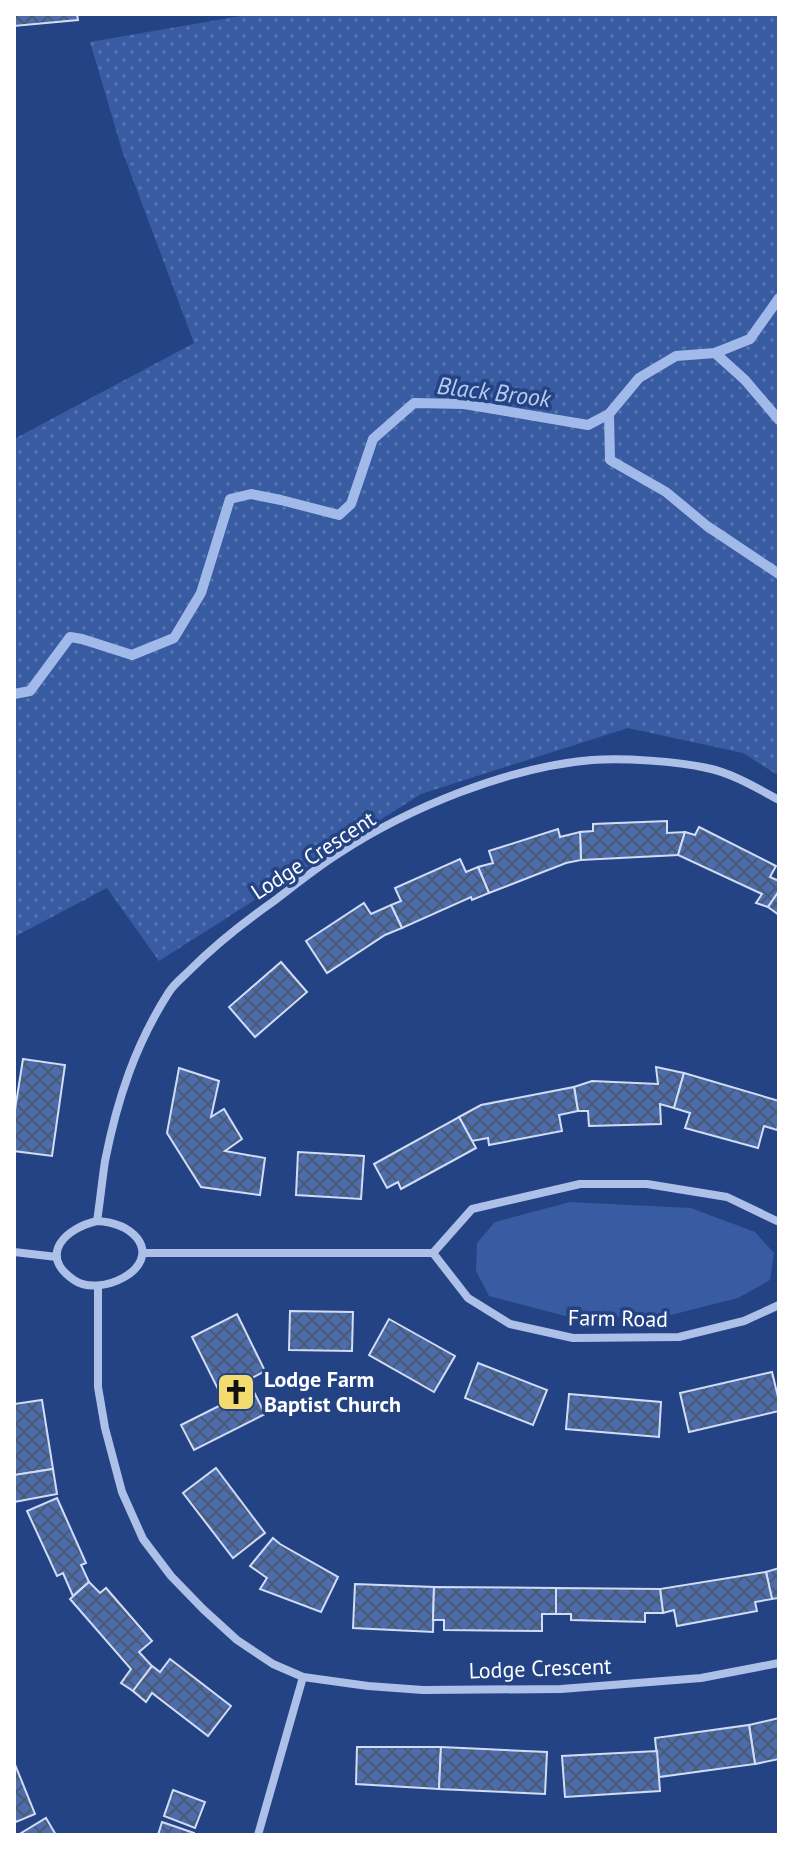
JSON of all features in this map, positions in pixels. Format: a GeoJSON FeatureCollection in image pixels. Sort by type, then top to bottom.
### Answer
{"type":"FeatureCollection","features":[{"type":"Feature","properties":{"kind":"street","name":"Lodge Crescent"},"geometry":{"type":"LineString","coordinates":[[97,1221],[105,1165],[125,1085],[136,1052],[171,989],[210,950],[337,855],[368,836],[444,799],[530,771],[592,760],[649,761],[708,768],[754,786],[779,800]]}},
{"type":"Feature","properties":{"kind":"street"},"geometry":{"type":"LineString","coordinates":[[143,1253],[433,1253],[472,1209],[580,1184],[647,1184],[727,1197],[779,1222]]}},
{"type":"Feature","properties":{"kind":"street"},"geometry":{"type":"LineString","coordinates":[[97,1221],[113,1223],[131,1231],[143,1253],[130,1274],[111,1283],[84,1285],[74,1281],[60,1265],[58,1248],[62,1239],[75,1229],[97,1221]]}},
{"type":"Feature","properties":{"kind":"street"},"geometry":{"type":"LineString","coordinates":[[14,1252],[57,1257]]}},
{"type":"Feature","properties":{"kind":"street","name":"Farm Road"},"geometry":{"type":"LineString","coordinates":[[433,1253],[468,1298],[510,1324],[573,1338],[679,1337],[744,1321],[779,1305]]}},
{"type":"Feature","properties":{"kind":"street","name":"Lodge Crescent"},"geometry":{"type":"LineString","coordinates":[[98,1286],[98,1387],[105,1428],[122,1492],[143,1539],[171,1576],[237,1640],[273,1664],[303,1677],[423,1690],[561,1689],[701,1678],[779,1663]]}},
{"type":"Feature","properties":{"kind":"street"},"geometry":{"type":"LineString","coordinates":[[258,1835],[303,1677]]}},
{"type":"Feature","properties":{"kind":"shaded area"},"geometry":{"type":"Polygon","coordinates":[[[252,14],[779,14],[779,776],[743,753],[628,728],[421,794],[159,961],[107,888],[14,937],[14,439],[194,343],[122,150],[90,42],[252,14]]]}},
{"type":"Feature","properties":{"kind":"shaded area"},"geometry":{"type":"Polygon","coordinates":[[[570,1202],[691,1208],[755,1232],[774,1253],[770,1280],[738,1298],[663,1317],[565,1316],[489,1296],[476,1271],[477,1243],[495,1222],[570,1202]]]}},
{"type":"Feature","properties":{"kind":"building"},"geometry":{"type":"Polygon","coordinates":[[[14,14],[77,14],[78,20],[14,26],[14,14]]]}},
{"type":"Feature","properties":{"kind":"building"},"geometry":{"type":"Polygon","coordinates":[[[667,821],[667,833],[685,832],[678,855],[581,860],[580,832],[593,831],[593,824],[667,821]]]}},
{"type":"Feature","properties":{"kind":"building"},"geometry":{"type":"Polygon","coordinates":[[[699,827],[776,866],[770,877],[779,881],[779,891],[768,907],[756,903],[762,894],[678,855],[685,832],[695,835],[699,827]]]}},
{"type":"Feature","properties":{"kind":"building"},"geometry":{"type":"Polygon","coordinates":[[[558,829],[560,837],[580,832],[581,860],[489,893],[478,867],[493,863],[489,851],[558,829]]]}},
{"type":"Feature","properties":{"kind":"building"},"geometry":{"type":"Polygon","coordinates":[[[460,859],[466,872],[478,867],[489,893],[472,900],[471,897],[402,928],[391,905],[401,901],[395,888],[460,859]]]}},
{"type":"Feature","properties":{"kind":"building"},"geometry":{"type":"Polygon","coordinates":[[[779,891],[779,915],[768,907],[779,891]]]}},
{"type":"Feature","properties":{"kind":"building"},"geometry":{"type":"Polygon","coordinates":[[[364,903],[371,914],[391,905],[402,928],[385,935],[327,973],[306,941],[364,903]]]}},
{"type":"Feature","properties":{"kind":"building"},"geometry":{"type":"Polygon","coordinates":[[[281,962],[307,992],[255,1037],[229,1007],[281,962]]]}},
{"type":"Feature","properties":{"kind":"building"},"geometry":{"type":"Polygon","coordinates":[[[23,1059],[65,1065],[52,1156],[14,1151],[14,1116],[23,1059]]]}},
{"type":"Feature","properties":{"kind":"building"},"geometry":{"type":"Polygon","coordinates":[[[656,1067],[684,1073],[674,1108],[660,1104],[661,1124],[589,1126],[588,1111],[578,1111],[574,1087],[592,1081],[658,1084],[656,1067]]]}},
{"type":"Feature","properties":{"kind":"building"},"geometry":{"type":"Polygon","coordinates":[[[179,1068],[219,1081],[211,1117],[224,1109],[242,1139],[225,1151],[265,1158],[260,1195],[201,1187],[167,1133],[179,1068]]]}},
{"type":"Feature","properties":{"kind":"building"},"geometry":{"type":"Polygon","coordinates":[[[684,1073],[779,1101],[777,1130],[764,1126],[758,1148],[685,1128],[690,1113],[674,1108],[684,1073]]]}},
{"type":"Feature","properties":{"kind":"building"},"geometry":{"type":"Polygon","coordinates":[[[574,1087],[578,1111],[559,1115],[562,1131],[489,1145],[488,1138],[472,1141],[459,1117],[481,1105],[574,1087]]]}},
{"type":"Feature","properties":{"kind":"building"},"geometry":{"type":"Polygon","coordinates":[[[459,1117],[476,1148],[401,1189],[398,1182],[387,1188],[374,1164],[459,1117]]]}},
{"type":"Feature","properties":{"kind":"building"},"geometry":{"type":"Polygon","coordinates":[[[298,1152],[364,1156],[361,1199],[296,1195],[298,1152]]]}},
{"type":"Feature","properties":{"kind":"building"},"geometry":{"type":"Polygon","coordinates":[[[290,1311],[353,1312],[352,1351],[289,1350],[290,1311]]]}},
{"type":"Feature","properties":{"kind":"building","name":"Lodge Farm Baptist Church"},"geometry":{"type":"Polygon","coordinates":[[[237,1314],[265,1371],[248,1380],[265,1414],[194,1450],[181,1425],[225,1403],[192,1337],[237,1314]]]}},
{"type":"Feature","properties":{"kind":"building"},"geometry":{"type":"Polygon","coordinates":[[[389,1319],[455,1356],[434,1392],[369,1355],[389,1319]]]}},
{"type":"Feature","properties":{"kind":"building"},"geometry":{"type":"Polygon","coordinates":[[[478,1363],[547,1390],[533,1425],[465,1398],[478,1363]]]}},
{"type":"Feature","properties":{"kind":"building"},"geometry":{"type":"Polygon","coordinates":[[[772,1372],[779,1411],[689,1432],[680,1393],[772,1372]]]}},
{"type":"Feature","properties":{"kind":"building"},"geometry":{"type":"Polygon","coordinates":[[[569,1394],[661,1402],[659,1437],[566,1429],[569,1394]]]}},
{"type":"Feature","properties":{"kind":"building"},"geometry":{"type":"Polygon","coordinates":[[[42,1400],[53,1469],[15,1475],[14,1404],[42,1400]]]}},
{"type":"Feature","properties":{"kind":"building"},"geometry":{"type":"Polygon","coordinates":[[[216,1468],[265,1533],[233,1558],[183,1493],[216,1468]]]}},
{"type":"Feature","properties":{"kind":"building"},"geometry":{"type":"Polygon","coordinates":[[[53,1469],[57,1494],[14,1502],[14,1475],[53,1469]]]}},
{"type":"Feature","properties":{"kind":"building"},"geometry":{"type":"Polygon","coordinates":[[[57,1498],[86,1563],[81,1565],[89,1582],[73,1596],[63,1573],[57,1576],[27,1511],[57,1498]]]}},
{"type":"Feature","properties":{"kind":"building"},"geometry":{"type":"Polygon","coordinates":[[[273,1538],[338,1577],[321,1612],[260,1589],[267,1578],[250,1566],[273,1538]]]}},
{"type":"Feature","properties":{"kind":"building"},"geometry":{"type":"Polygon","coordinates":[[[779,1568],[779,1598],[772,1599],[766,1572],[779,1568]]]}},
{"type":"Feature","properties":{"kind":"building"},"geometry":{"type":"Polygon","coordinates":[[[766,1572],[772,1599],[755,1602],[757,1611],[677,1626],[674,1610],[663,1613],[660,1589],[766,1572]]]}},
{"type":"Feature","properties":{"kind":"building"},"geometry":{"type":"Polygon","coordinates":[[[89,1582],[100,1593],[106,1588],[152,1641],[139,1652],[152,1666],[133,1691],[121,1683],[131,1669],[70,1599],[89,1582]]]}},
{"type":"Feature","properties":{"kind":"building"},"geometry":{"type":"Polygon","coordinates":[[[355,1584],[434,1587],[433,1632],[353,1628],[355,1584]]]}},
{"type":"Feature","properties":{"kind":"building"},"geometry":{"type":"Polygon","coordinates":[[[434,1587],[556,1588],[556,1614],[542,1614],[542,1631],[444,1630],[444,1620],[433,1620],[434,1587]]]}},
{"type":"Feature","properties":{"kind":"building"},"geometry":{"type":"Polygon","coordinates":[[[556,1588],[660,1589],[663,1613],[645,1613],[645,1622],[571,1620],[571,1614],[556,1614],[556,1588]]]}},
{"type":"Feature","properties":{"kind":"building"},"geometry":{"type":"Polygon","coordinates":[[[170,1659],[231,1706],[208,1736],[152,1693],[146,1702],[133,1691],[152,1666],[160,1672],[170,1659]]]}},
{"type":"Feature","properties":{"kind":"building"},"geometry":{"type":"Polygon","coordinates":[[[779,1718],[779,1759],[755,1764],[749,1725],[779,1718]]]}},
{"type":"Feature","properties":{"kind":"building"},"geometry":{"type":"Polygon","coordinates":[[[749,1725],[755,1764],[659,1777],[655,1738],[749,1725]]]}},
{"type":"Feature","properties":{"kind":"building"},"geometry":{"type":"Polygon","coordinates":[[[357,1747],[441,1747],[439,1789],[356,1784],[357,1747]]]}},
{"type":"Feature","properties":{"kind":"building"},"geometry":{"type":"Polygon","coordinates":[[[441,1747],[547,1752],[545,1794],[439,1789],[441,1747]]]}},
{"type":"Feature","properties":{"kind":"building"},"geometry":{"type":"Polygon","coordinates":[[[657,1751],[660,1791],[565,1797],[562,1756],[657,1751]]]}},
{"type":"Feature","properties":{"kind":"building"},"geometry":{"type":"Polygon","coordinates":[[[14,1762],[35,1814],[16,1822],[14,1817],[14,1762]]]}},
{"type":"Feature","properties":{"kind":"building"},"geometry":{"type":"Polygon","coordinates":[[[173,1790],[205,1802],[195,1828],[164,1816],[173,1790]]]}},
{"type":"Feature","properties":{"kind":"building"},"geometry":{"type":"Polygon","coordinates":[[[46,1818],[56,1835],[18,1835],[46,1818]]]}},
{"type":"Feature","properties":{"kind":"building"},"geometry":{"type":"Polygon","coordinates":[[[162,1822],[194,1833],[194,1835],[158,1835],[162,1822]]]}},
{"type":"Feature","properties":{"kind":"waterway","name":"Black Brook"},"geometry":{"type":"LineString","coordinates":[[14,694],[30,691],[70,637],[132,655],[174,638],[201,593],[230,499],[251,494],[339,515],[351,504],[373,439],[414,403],[464,404],[588,425],[609,414],[639,378],[676,356],[715,353],[750,339],[779,298]]}},
{"type":"Feature","properties":{"kind":"waterway"},"geometry":{"type":"LineString","coordinates":[[715,353],[745,380],[779,420]]}},
{"type":"Feature","properties":{"kind":"waterway"},"geometry":{"type":"LineString","coordinates":[[609,414],[610,460],[666,492],[707,526],[779,574]]}},
{"type":"Feature","properties":{"kind":"place","name":"Lodge Farm Baptist Church"},"geometry":{"type":"Point","coordinates":[236,1392]}}]}
